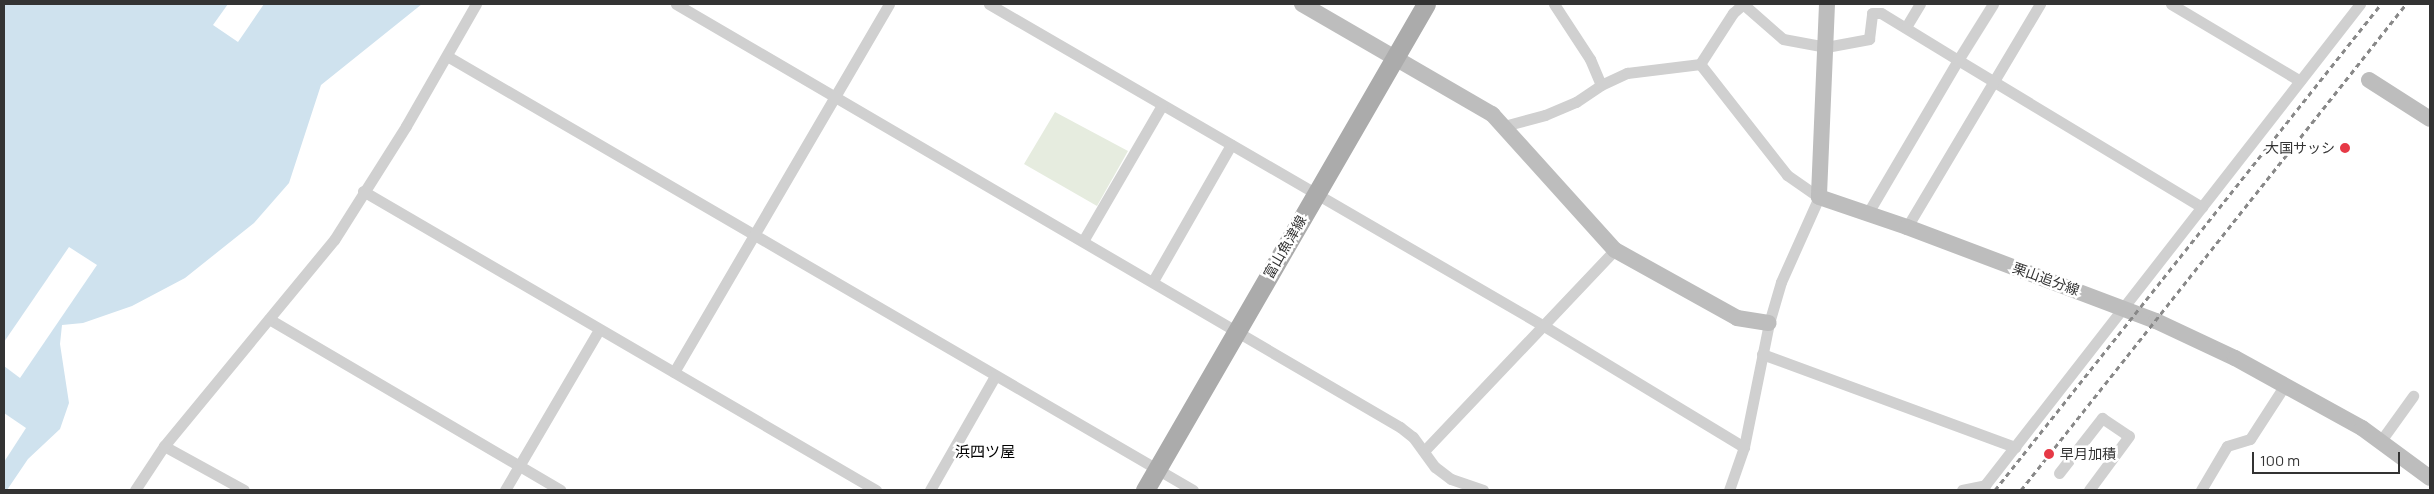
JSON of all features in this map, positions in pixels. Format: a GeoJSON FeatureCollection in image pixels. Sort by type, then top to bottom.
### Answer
{"type":"FeatureCollection","features":[{"type":"Feature","properties":{"kind":"main road"},"geometry":{"type":"LineString","coordinates":[[1302,4],[1492,114],[1615,250],[1737,318],[1769,323]]}},
{"type":"Feature","properties":{"kind":"main road","name":"富山魚津線"},"geometry":{"type":"LineString","coordinates":[[1145,490],[1426,4]]}},
{"type":"Feature","properties":{"kind":"main road"},"geometry":{"type":"LineString","coordinates":[[1819,197],[1828,4]]}},
{"type":"Feature","properties":{"kind":"main road"},"geometry":{"type":"LineString","coordinates":[[2369,80],[2430,119]]}},
{"type":"Feature","properties":{"kind":"main road","name":"栗山追分線"},"geometry":{"type":"LineString","coordinates":[[1819,197],[1907,227],[2125,308],[2235,358],[2380,442],[2429,475]]}},
{"type":"Feature","properties":{"kind":"street"},"geometry":{"type":"LineString","coordinates":[[134,490],[164,446],[334,240],[362,191],[447,56],[476,4]]}},
{"type":"Feature","properties":{"kind":"street"},"geometry":{"type":"LineString","coordinates":[[676,4],[1083,240],[1400,427],[1424,451],[1435,467],[1451,479],[1482,490]]}},
{"type":"Feature","properties":{"kind":"street"},"geometry":{"type":"LineString","coordinates":[[674,372],[889,4]]}},
{"type":"Feature","properties":{"kind":"street"},"geometry":{"type":"LineString","coordinates":[[989,4],[1544,326],[1744,447]]}},
{"type":"Feature","properties":{"kind":"street"},"geometry":{"type":"LineString","coordinates":[[1554,4],[1586,52],[1601,84]]}},
{"type":"Feature","properties":{"kind":"street"},"geometry":{"type":"LineString","coordinates":[[1700,64],[1733,13],[1743,4],[1783,40],[1826,47],[1869,39],[1872,13],[1881,13],[1906,26],[1958,60],[2202,207]]}},
{"type":"Feature","properties":{"kind":"street"},"geometry":{"type":"LineString","coordinates":[[1906,26],[1920,4]]}},
{"type":"Feature","properties":{"kind":"street"},"geometry":{"type":"LineString","coordinates":[[1868,213],[1993,4]]}},
{"type":"Feature","properties":{"kind":"street"},"geometry":{"type":"LineString","coordinates":[[1907,227],[2040,4]]}},
{"type":"Feature","properties":{"kind":"street"},"geometry":{"type":"LineString","coordinates":[[2171,4],[2300,81]]}},
{"type":"Feature","properties":{"kind":"street"},"geometry":{"type":"LineString","coordinates":[[1962,490],[1985,485],[2125,308],[2360,4]]}},
{"type":"Feature","properties":{"kind":"street"},"geometry":{"type":"LineString","coordinates":[[447,56],[1193,490]]}},
{"type":"Feature","properties":{"kind":"street"},"geometry":{"type":"LineString","coordinates":[[1504,126],[1546,115],[1576,102],[1601,84],[1626,73],[1700,64]]}},
{"type":"Feature","properties":{"kind":"street"},"geometry":{"type":"LineString","coordinates":[[1700,64],[1787,175],[1819,197],[1781,282],[1762,354],[1744,447],[1729,490]]}},
{"type":"Feature","properties":{"kind":"street"},"geometry":{"type":"LineString","coordinates":[[1083,240],[1162,105]]}},
{"type":"Feature","properties":{"kind":"street"},"geometry":{"type":"LineString","coordinates":[[1153,281],[1232,145]]}},
{"type":"Feature","properties":{"kind":"street"},"geometry":{"type":"LineString","coordinates":[[362,191],[876,490]]}},
{"type":"Feature","properties":{"kind":"street"},"geometry":{"type":"LineString","coordinates":[[1424,451],[1615,250]]}},
{"type":"Feature","properties":{"kind":"street"},"geometry":{"type":"LineString","coordinates":[[269,319],[561,490]]}},
{"type":"Feature","properties":{"kind":"street"},"geometry":{"type":"LineString","coordinates":[[505,490],[599,330]]}},
{"type":"Feature","properties":{"kind":"street"},"geometry":{"type":"LineString","coordinates":[[1762,354],[2015,447]]}},
{"type":"Feature","properties":{"kind":"street"},"geometry":{"type":"LineString","coordinates":[[930,490],[995,376]]}},
{"type":"Feature","properties":{"kind":"street"},"geometry":{"type":"LineString","coordinates":[[2201,490],[2227,446],[2250,439],[2285,386]]}},
{"type":"Feature","properties":{"kind":"street"},"geometry":{"type":"LineString","coordinates":[[2380,442],[2413,396]]}},
{"type":"Feature","properties":{"kind":"street"},"geometry":{"type":"LineString","coordinates":[[2059,473],[2102,418],[2129,436],[2089,490]]}},
{"type":"Feature","properties":{"kind":"street"},"geometry":{"type":"LineString","coordinates":[[164,446],[244,490]]}},
{"type":"Feature","properties":{"kind":"shaded area"},"geometry":{"type":"Polygon","coordinates":[[[1055,112],[1128,151],[1097,206],[1024,164],[1055,112]]]}},
{"type":"Feature","properties":{"kind":"water"},"geometry":{"type":"Polygon","coordinates":[[[4,4],[422,4],[321,85],[289,183],[254,223],[185,278],[132,306],[83,323],[62,325],[60,344],[69,403],[60,429],[28,459],[7,490],[4,490],[4,4]]]}},
{"type":"Feature","properties":{"kind":"pier"},"geometry":{"type":"Polygon","coordinates":[[[228,4],[264,4],[238,42],[213,25],[228,4]]]}},
{"type":"Feature","properties":{"kind":"pier"},"geometry":{"type":"Polygon","coordinates":[[[69,247],[97,265],[20,378],[4,366],[4,342],[69,247]]]}},
{"type":"Feature","properties":{"kind":"pier"},"geometry":{"type":"Polygon","coordinates":[[[4,413],[26,428],[4,462],[4,413]]]}},
{"type":"Feature","properties":{"kind":"railway"},"geometry":{"type":"LineString","coordinates":[[1995,490],[2381,4]]}},
{"type":"Feature","properties":{"kind":"railway"},"geometry":{"type":"LineString","coordinates":[[2021,490],[2406,4]]}},
{"type":"Feature","properties":{"kind":"place","name":"大国サッシ"},"geometry":{"type":"Point","coordinates":[2345,148]}},
{"type":"Feature","properties":{"kind":"place","name":"早月加積"},"geometry":{"type":"Point","coordinates":[2049,454]}},
{"type":"Feature","properties":{"kind":"district","name":"浜四ツ屋"},"geometry":{"type":"Point","coordinates":[985,452]}}]}
